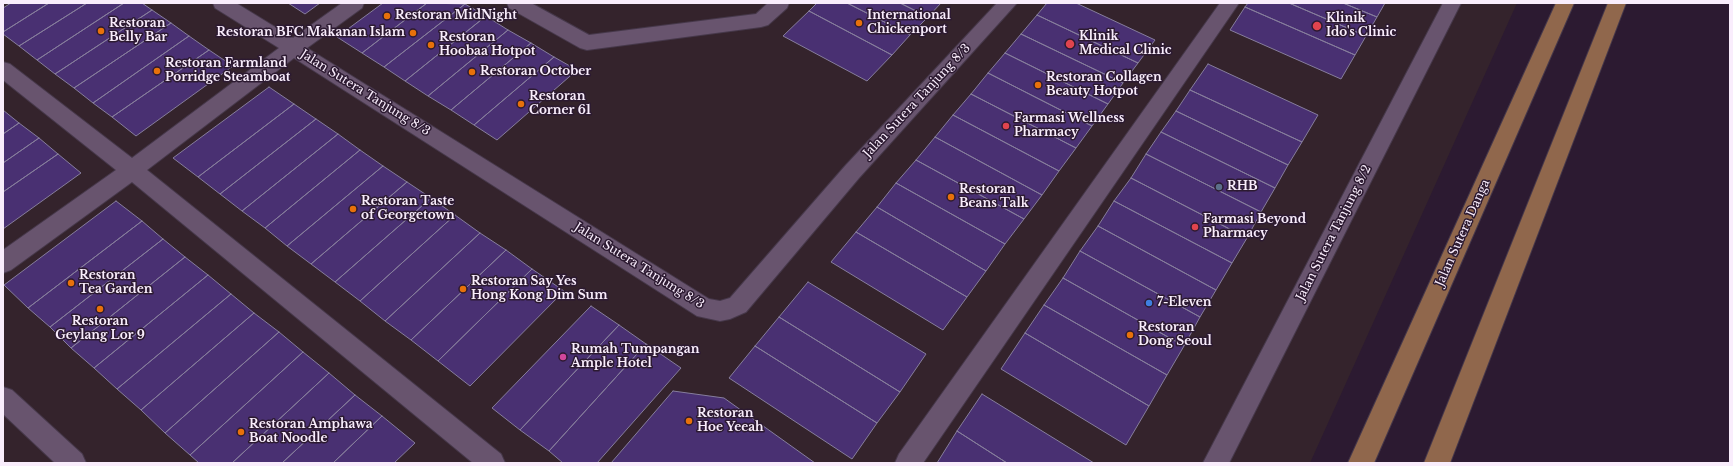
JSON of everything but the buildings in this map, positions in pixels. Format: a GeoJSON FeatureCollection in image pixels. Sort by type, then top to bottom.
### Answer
{"type":"FeatureCollection","features":[{"type":"Feature","properties":{"kind":"main road","name":"Jalan Sutera Danga"},"geometry":{"type":"LineString","coordinates":[[1361,463],[1565,3]]}},
{"type":"Feature","properties":{"kind":"main road"},"geometry":{"type":"LineString","coordinates":[[1437,463],[1617,3]]}},
{"type":"Feature","properties":{"kind":"street","name":"Jalan Sutera Tanjung 8/3"},"geometry":{"type":"LineString","coordinates":[[222,3],[706,309],[720,311],[730,309],[738,305],[852,172],[1008,3]]}},
{"type":"Feature","properties":{"kind":"street"},"geometry":{"type":"LineString","coordinates":[[3,263],[132,170],[355,3]]}},
{"type":"Feature","properties":{"kind":"street"},"geometry":{"type":"LineString","coordinates":[[516,3],[586,43],[761,20],[780,3]]}},
{"type":"Feature","properties":{"kind":"street"},"geometry":{"type":"LineString","coordinates":[[908,463],[1230,3]]}},
{"type":"Feature","properties":{"kind":"street","name":"Jalan Sutera Tanjung 8/2"},"geometry":{"type":"LineString","coordinates":[[1216,463],[1452,3]]}},
{"type":"Feature","properties":{"kind":"street"},"geometry":{"type":"LineString","coordinates":[[3,69],[132,170],[492,463]]}},
{"type":"Feature","properties":{"kind":"street"},"geometry":{"type":"LineString","coordinates":[[3,398],[73,463]]}},
{"type":"Feature","properties":{"kind":"shaded area"},"geometry":{"type":"Polygon","coordinates":[[[3,3],[1517,3],[1310,463],[3,463],[3,3]]]}},
{"type":"Feature","properties":{"kind":"place","name":"Restoran MidNight"},"geometry":{"type":"Point","coordinates":[387,16]}},
{"type":"Feature","properties":{"kind":"place","name":"International Chickenport"},"geometry":{"type":"Point","coordinates":[859,23]}},
{"type":"Feature","properties":{"kind":"place","name":"Klinik Ido's Clinic"},"geometry":{"type":"Point","coordinates":[1317,26]}},
{"type":"Feature","properties":{"kind":"place","name":"Restoran Belly Bar"},"geometry":{"type":"Point","coordinates":[101,31]}},
{"type":"Feature","properties":{"kind":"place","name":"Restoran BFC Makanan Islam"},"geometry":{"type":"Point","coordinates":[413,33]}},
{"type":"Feature","properties":{"kind":"place","name":"Klinik Medical Clinic"},"geometry":{"type":"Point","coordinates":[1070,44]}},
{"type":"Feature","properties":{"kind":"place","name":"Restoran Hoobaa Hotpot"},"geometry":{"type":"Point","coordinates":[431,45]}},
{"type":"Feature","properties":{"kind":"place","name":"Restoran Farmland Porridge Steamboat"},"geometry":{"type":"Point","coordinates":[157,71]}},
{"type":"Feature","properties":{"kind":"place","name":"Restoran October"},"geometry":{"type":"Point","coordinates":[472,72]}},
{"type":"Feature","properties":{"kind":"place","name":"Restoran Collagen Beauty Hotpot"},"geometry":{"type":"Point","coordinates":[1038,85]}},
{"type":"Feature","properties":{"kind":"place","name":"Restoran Corner 61"},"geometry":{"type":"Point","coordinates":[521,104]}},
{"type":"Feature","properties":{"kind":"place","name":"Farmasi Wellness Pharmacy"},"geometry":{"type":"Point","coordinates":[1006,126]}},
{"type":"Feature","properties":{"kind":"place","name":"RHB"},"geometry":{"type":"Point","coordinates":[1219,187]}},
{"type":"Feature","properties":{"kind":"place","name":"Restoran Beans Talk"},"geometry":{"type":"Point","coordinates":[951,197]}},
{"type":"Feature","properties":{"kind":"place","name":"Restoran Taste of Georgetown"},"geometry":{"type":"Point","coordinates":[353,209]}},
{"type":"Feature","properties":{"kind":"place","name":"Farmasi Beyond Pharmacy"},"geometry":{"type":"Point","coordinates":[1195,227]}},
{"type":"Feature","properties":{"kind":"place","name":"Restoran Tea Garden"},"geometry":{"type":"Point","coordinates":[71,283]}},
{"type":"Feature","properties":{"kind":"place","name":"Restoran Say Yes Hong Kong Dim Sum"},"geometry":{"type":"Point","coordinates":[463,289]}},
{"type":"Feature","properties":{"kind":"place","name":"7-Eleven"},"geometry":{"type":"Point","coordinates":[1149,303]}},
{"type":"Feature","properties":{"kind":"place","name":"Restoran Geylang Lor 9"},"geometry":{"type":"Point","coordinates":[100,309]}},
{"type":"Feature","properties":{"kind":"place","name":"Restoran Dong Seoul"},"geometry":{"type":"Point","coordinates":[1130,335]}},
{"type":"Feature","properties":{"kind":"place","name":"Rumah Tumpangan Ample Hotel"},"geometry":{"type":"Point","coordinates":[563,357]}},
{"type":"Feature","properties":{"kind":"place","name":"Restoran Hoe Yeeah"},"geometry":{"type":"Point","coordinates":[689,421]}},
{"type":"Feature","properties":{"kind":"place","name":"Restoran Amphawa Boat Noodle"},"geometry":{"type":"Point","coordinates":[241,432]}}]}
